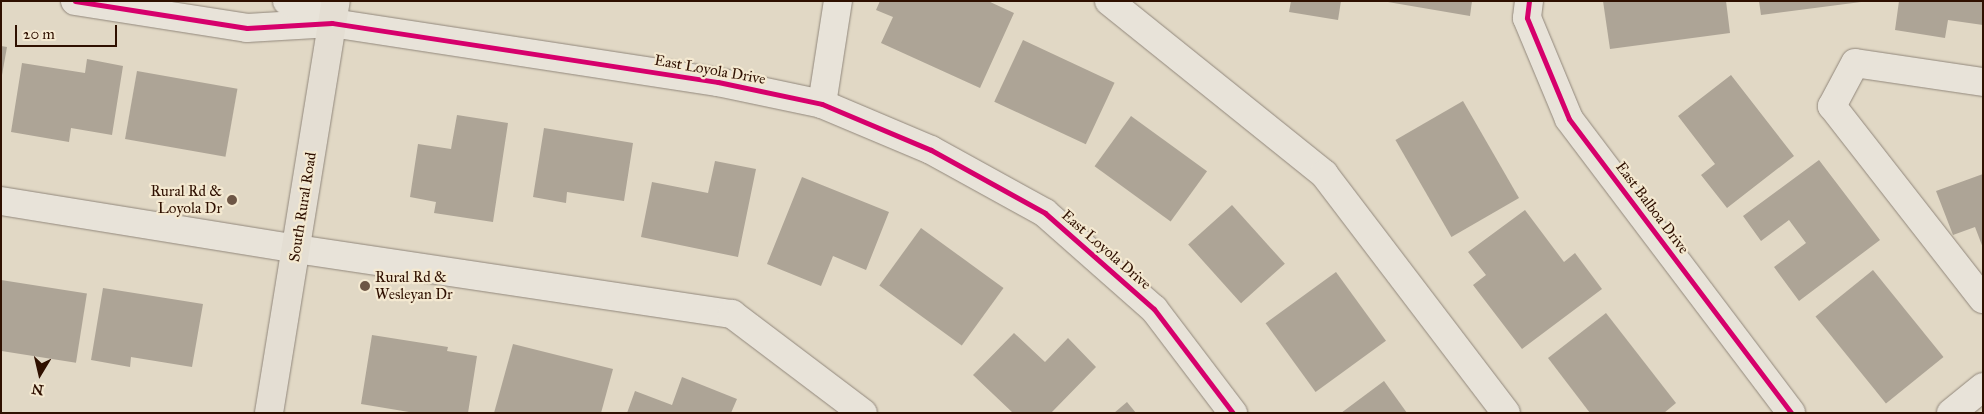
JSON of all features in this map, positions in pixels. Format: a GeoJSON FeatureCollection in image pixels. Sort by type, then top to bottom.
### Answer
{"type":"FeatureCollection","features":[{"type":"Feature","properties":{"kind":"main road","name":"South Rural Road"},"geometry":{"type":"LineString","coordinates":[[269,413],[334,12]]}},
{"type":"Feature","properties":{"kind":"street","name":"East Loyola Drive"},"geometry":{"type":"LineString","coordinates":[[75,1],[247,28],[334,12]]}},
{"type":"Feature","properties":{"kind":"street","name":"East Loyola Drive"},"geometry":{"type":"LineString","coordinates":[[287,1],[334,12],[718,82],[822,104],[930,150],[1045,214],[1154,309],[1233,413]]}},
{"type":"Feature","properties":{"kind":"street"},"geometry":{"type":"LineString","coordinates":[[822,104],[838,1]]}},
{"type":"Feature","properties":{"kind":"street"},"geometry":{"type":"LineString","coordinates":[[1109,1],[1324,174],[1506,413]]}},
{"type":"Feature","properties":{"kind":"street","name":"East Balboa Drive"},"geometry":{"type":"LineString","coordinates":[[1529,1],[1527,18],[1569,119],[1791,413]]}},
{"type":"Feature","properties":{"kind":"street"},"geometry":{"type":"LineString","coordinates":[[1983,82],[1855,63],[1832,106],[1983,300]]}},
{"type":"Feature","properties":{"kind":"street"},"geometry":{"type":"LineString","coordinates":[[1,201],[296,249],[732,314],[863,413]]}},
{"type":"Feature","properties":{"kind":"street"},"geometry":{"type":"LineString","coordinates":[[1951,413],[1983,387]]}},
{"type":"Feature","properties":{"kind":"building"},"geometry":{"type":"Polygon","coordinates":[[[880,1],[988,1],[1014,13],[980,88],[881,43],[893,17],[876,10],[880,1]]]}},
{"type":"Feature","properties":{"kind":"building"},"geometry":{"type":"Polygon","coordinates":[[[1291,1],[1341,1],[1338,20],[1289,12],[1291,1]]]}},
{"type":"Feature","properties":{"kind":"building"},"geometry":{"type":"Polygon","coordinates":[[[1382,1],[1472,1],[1470,16],[1382,1]]]}},
{"type":"Feature","properties":{"kind":"building"},"geometry":{"type":"Polygon","coordinates":[[[1603,1],[1726,1],[1730,33],[1610,49],[1603,1]]]}},
{"type":"Feature","properties":{"kind":"building"},"geometry":{"type":"Polygon","coordinates":[[[1759,1],[1861,1],[1861,2],[1761,15],[1759,1]]]}},
{"type":"Feature","properties":{"kind":"building"},"geometry":{"type":"Polygon","coordinates":[[[1899,1],[1983,1],[1983,25],[1948,20],[1945,38],[1895,30],[1899,1]]]}},
{"type":"Feature","properties":{"kind":"building"},"geometry":{"type":"Polygon","coordinates":[[[1023,40],[1115,83],[1086,144],[994,102],[1023,40]]]}},
{"type":"Feature","properties":{"kind":"building"},"geometry":{"type":"Polygon","coordinates":[[[1,46],[7,47],[2,75],[1,75],[1,46]]]}},
{"type":"Feature","properties":{"kind":"building"},"geometry":{"type":"Polygon","coordinates":[[[87,59],[123,66],[112,135],[71,128],[69,142],[11,132],[22,63],[85,73],[87,59]]]}},
{"type":"Feature","properties":{"kind":"building"},"geometry":{"type":"Polygon","coordinates":[[[137,71],[237,89],[225,157],[125,139],[137,71]]]}},
{"type":"Feature","properties":{"kind":"building"},"geometry":{"type":"Polygon","coordinates":[[[1731,75],[1794,156],[1727,208],[1701,175],[1715,164],[1678,116],[1731,75]]]}},
{"type":"Feature","properties":{"kind":"building"},"geometry":{"type":"Polygon","coordinates":[[[1463,101],[1519,198],[1451,237],[1395,140],[1463,101]]]}},
{"type":"Feature","properties":{"kind":"building"},"geometry":{"type":"Polygon","coordinates":[[[457,115],[508,123],[493,222],[434,213],[436,202],[410,197],[418,144],[451,149],[457,115]]]}},
{"type":"Feature","properties":{"kind":"building"},"geometry":{"type":"Polygon","coordinates":[[[1131,116],[1207,171],[1171,221],[1095,166],[1131,116]]]}},
{"type":"Feature","properties":{"kind":"building"},"geometry":{"type":"Polygon","coordinates":[[[544,128],[633,143],[624,201],[567,192],[566,203],[533,197],[544,128]]]}},
{"type":"Feature","properties":{"kind":"building"},"geometry":{"type":"Polygon","coordinates":[[[1819,160],[1880,240],[1799,301],[1774,267],[1806,243],[1789,220],[1761,241],[1743,216],[1819,160]]]}},
{"type":"Feature","properties":{"kind":"building"},"geometry":{"type":"Polygon","coordinates":[[[715,161],[756,169],[738,257],[641,237],[652,182],[708,193],[715,161]]]}},
{"type":"Feature","properties":{"kind":"building"},"geometry":{"type":"Polygon","coordinates":[[[1983,174],[1983,248],[1975,227],[1953,235],[1936,191],[1983,174]]]}},
{"type":"Feature","properties":{"kind":"building"},"geometry":{"type":"Polygon","coordinates":[[[802,177],[889,212],[866,270],[833,256],[821,286],[767,264],[802,177]]]}},
{"type":"Feature","properties":{"kind":"building"},"geometry":{"type":"Polygon","coordinates":[[[1232,205],[1285,264],[1241,303],[1188,244],[1232,205]]]}},
{"type":"Feature","properties":{"kind":"building"},"geometry":{"type":"Polygon","coordinates":[[[1525,210],[1564,262],[1575,253],[1602,289],[1522,349],[1473,285],[1486,275],[1468,252],[1525,210]]]}},
{"type":"Feature","properties":{"kind":"building"},"geometry":{"type":"Polygon","coordinates":[[[921,228],[1004,288],[962,345],[879,285],[921,228]]]}},
{"type":"Feature","properties":{"kind":"building"},"geometry":{"type":"Polygon","coordinates":[[[1873,270],[1943,357],[1886,404],[1815,317],[1873,270]]]}},
{"type":"Feature","properties":{"kind":"building"},"geometry":{"type":"Polygon","coordinates":[[[1336,272],[1386,341],[1316,392],[1266,323],[1336,272]]]}},
{"type":"Feature","properties":{"kind":"building"},"geometry":{"type":"Polygon","coordinates":[[[1,280],[87,294],[76,363],[1,351],[1,280]]]}},
{"type":"Feature","properties":{"kind":"building"},"geometry":{"type":"Polygon","coordinates":[[[103,288],[203,304],[192,367],[131,357],[130,367],[91,360],[103,288]]]}},
{"type":"Feature","properties":{"kind":"building"},"geometry":{"type":"Polygon","coordinates":[[[1606,313],[1676,403],[1664,413],[1590,413],[1548,358],[1606,313]]]}},
{"type":"Feature","properties":{"kind":"building"},"geometry":{"type":"Polygon","coordinates":[[[1014,333],[1045,362],[1068,338],[1096,367],[1051,413],[1013,413],[973,375],[1014,333]]]}},
{"type":"Feature","properties":{"kind":"building"},"geometry":{"type":"Polygon","coordinates":[[[372,335],[448,347],[447,351],[477,356],[468,413],[415,413],[361,404],[372,335]]]}},
{"type":"Feature","properties":{"kind":"building"},"geometry":{"type":"Polygon","coordinates":[[[513,344],[613,369],[601,413],[494,413],[513,344]]]}},
{"type":"Feature","properties":{"kind":"building"},"geometry":{"type":"Polygon","coordinates":[[[682,377],[737,399],[731,413],[627,413],[635,391],[672,405],[682,377]]]}},
{"type":"Feature","properties":{"kind":"building"},"geometry":{"type":"Polygon","coordinates":[[[1384,381],[1407,413],[1341,413],[1384,381]]]}},
{"type":"Feature","properties":{"kind":"building"},"geometry":{"type":"Polygon","coordinates":[[[1127,402],[1136,413],[1114,413],[1127,402]]]}},
{"type":"Feature","properties":{"kind":"cycle path"},"geometry":{"type":"LineString","coordinates":[[75,1],[247,28],[332,23],[718,82],[822,104],[931,150],[1045,213],[1154,309],[1233,413]]}},
{"type":"Feature","properties":{"kind":"cycle path"},"geometry":{"type":"LineString","coordinates":[[1529,1],[1527,18],[1569,119],[1791,413]]}},
{"type":"Feature","properties":{"kind":"place","name":"Rural Rd & Loyola Dr"},"geometry":{"type":"Point","coordinates":[232,200]}},
{"type":"Feature","properties":{"kind":"place","name":"Rural Rd & Wesleyan Dr"},"geometry":{"type":"Point","coordinates":[365,286]}}]}
